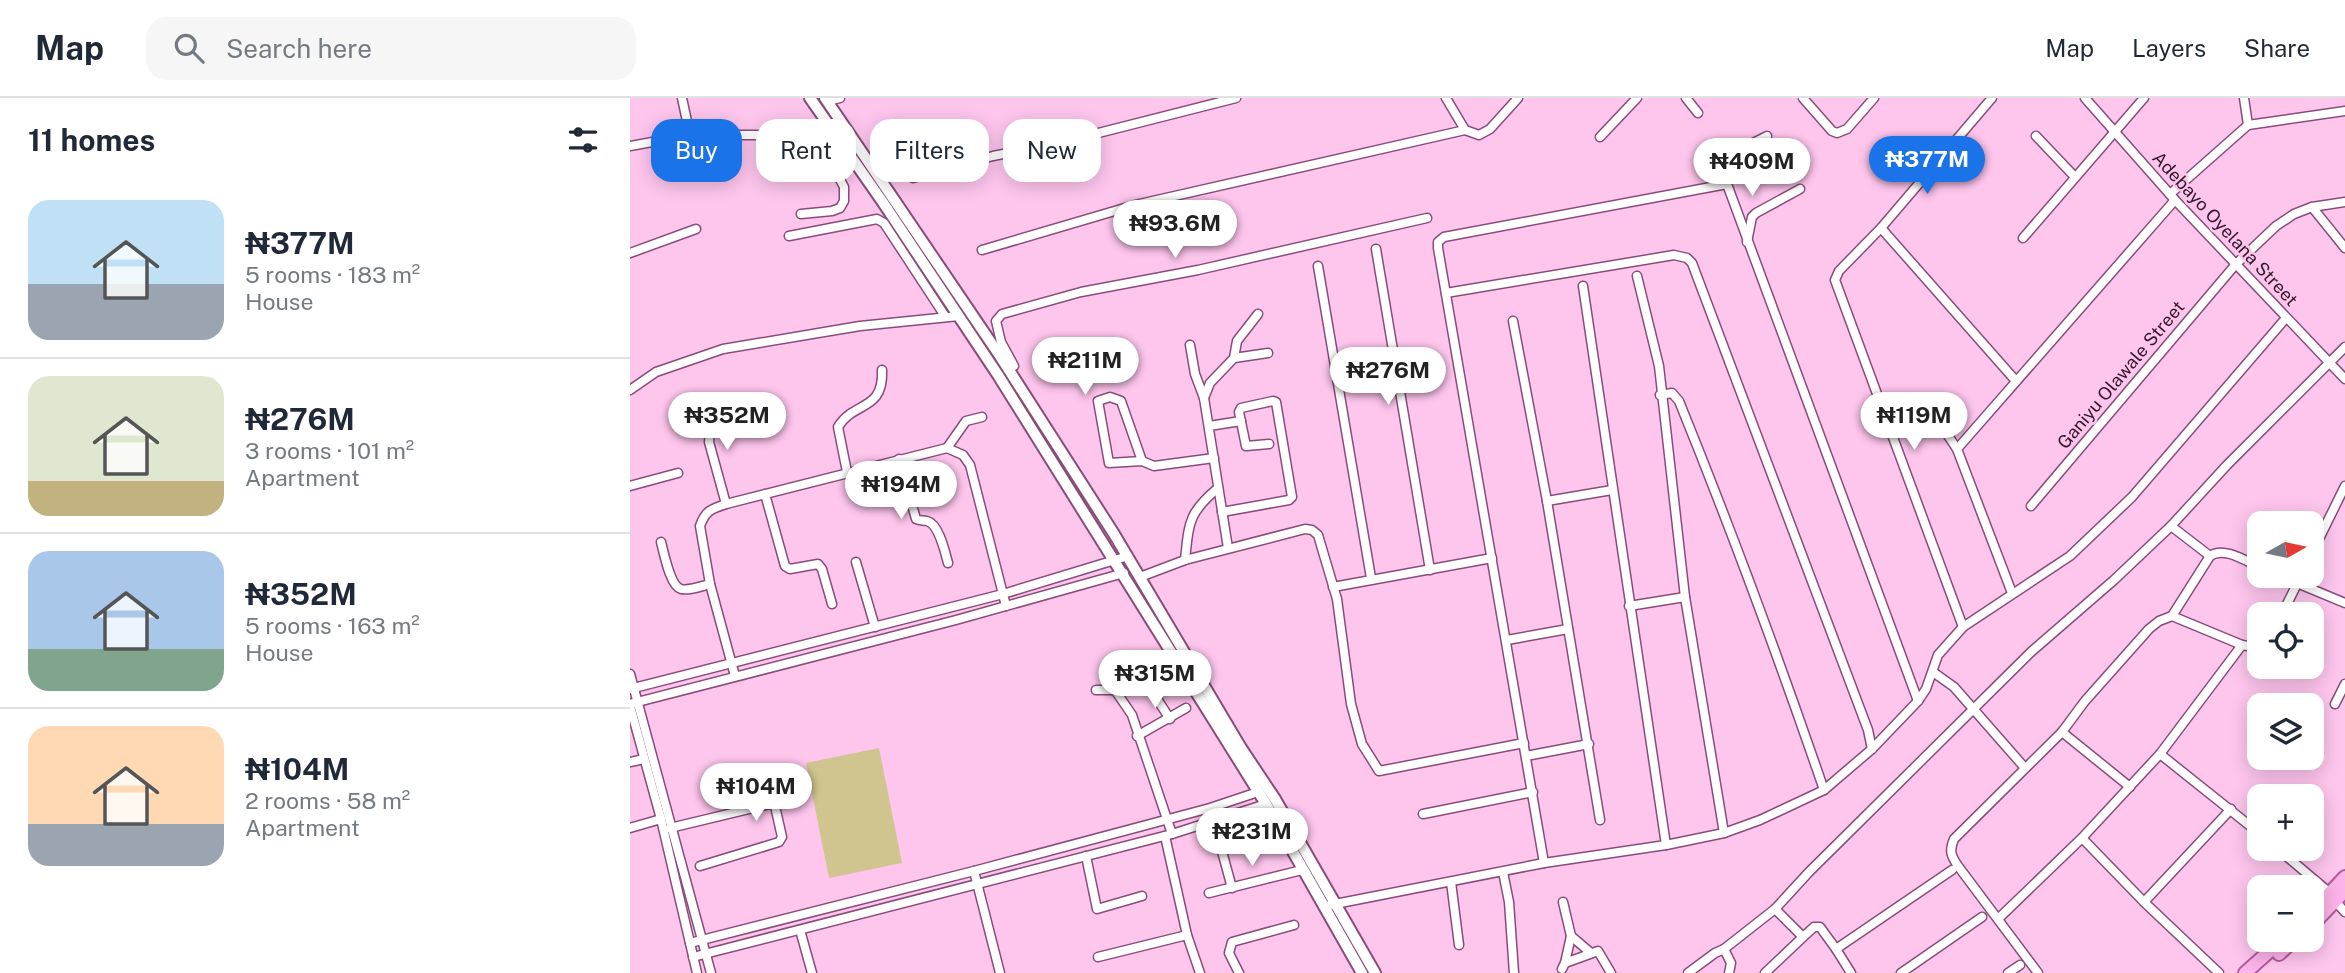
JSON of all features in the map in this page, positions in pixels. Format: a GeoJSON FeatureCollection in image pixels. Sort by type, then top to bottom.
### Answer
{"type":"FeatureCollection","features":[{"type":"Feature","properties":{"kind":"main road"},"geometry":{"type":"LineString","coordinates":[[810,98],[1018,407],[1266,804],[1302,870],[1375,973]]}},
{"type":"Feature","properties":{"kind":"main road"},"geometry":{"type":"LineString","coordinates":[[826,99],[1009,369],[1128,556],[1241,748],[1275,799],[1362,973]]}},
{"type":"Feature","properties":{"kind":"main road"},"geometry":{"type":"LineString","coordinates":[[2324,909],[2345,877]]}},
{"type":"Feature","properties":{"kind":"main road"},"geometry":{"type":"LineString","coordinates":[[2324,903],[2345,891]]}},
{"type":"Feature","properties":{"kind":"main road"},"geometry":{"type":"LineString","coordinates":[[2245,973],[2269,952]]}},
{"type":"Feature","properties":{"kind":"main road"},"geometry":{"type":"LineString","coordinates":[[2257,973],[2281,952]]}},
{"type":"Feature","properties":{"kind":"street"},"geometry":{"type":"LineString","coordinates":[[682,98],[687,119]]}},
{"type":"Feature","properties":{"kind":"street"},"geometry":{"type":"LineString","coordinates":[[826,99],[840,98]]}},
{"type":"Feature","properties":{"kind":"street"},"geometry":{"type":"LineString","coordinates":[[989,157],[1063,142],[1236,98]]}},
{"type":"Feature","properties":{"kind":"street"},"geometry":{"type":"LineString","coordinates":[[1446,98],[1465,130],[1474,135],[1485,132],[1518,98]]}},
{"type":"Feature","properties":{"kind":"street"},"geometry":{"type":"LineString","coordinates":[[1600,137],[1637,98]]}},
{"type":"Feature","properties":{"kind":"street"},"geometry":{"type":"LineString","coordinates":[[1686,98],[1698,113]]}},
{"type":"Feature","properties":{"kind":"street"},"geometry":{"type":"LineString","coordinates":[[1803,98],[1836,133],[1847,129],[1874,98]]}},
{"type":"Feature","properties":{"kind":"street"},"geometry":{"type":"LineString","coordinates":[[1963,628],[1835,280],[1839,271],[1881,228],[1992,98]]}},
{"type":"Feature","properties":{"kind":"street","name":"Adebayo Oyelana Street"},"geometry":{"type":"LineString","coordinates":[[2085,98],[2173,197],[2345,379]]}},
{"type":"Feature","properties":{"kind":"street"},"geometry":{"type":"LineString","coordinates":[[2023,238],[2144,98]]}},
{"type":"Feature","properties":{"kind":"street"},"geometry":{"type":"LineString","coordinates":[[2244,98],[2248,125]]}},
{"type":"Feature","properties":{"kind":"street"},"geometry":{"type":"LineString","coordinates":[[1957,449],[2173,197],[2248,125],[2345,111]]}},
{"type":"Feature","properties":{"kind":"street"},"geometry":{"type":"LineString","coordinates":[[982,250],[1135,205],[1465,130]]}},
{"type":"Feature","properties":{"kind":"street"},"geometry":{"type":"LineString","coordinates":[[742,135],[781,135],[809,131],[816,134],[844,187],[845,201],[840,208],[832,211],[801,214]]}},
{"type":"Feature","properties":{"kind":"street"},"geometry":{"type":"LineString","coordinates":[[1767,136],[1728,156],[1727,184],[1918,701]]}},
{"type":"Feature","properties":{"kind":"street"},"geometry":{"type":"LineString","coordinates":[[2036,136],[2075,177]]}},
{"type":"Feature","properties":{"kind":"street"},"geometry":{"type":"LineString","coordinates":[[630,146],[651,142]]}},
{"type":"Feature","properties":{"kind":"street"},"geometry":{"type":"LineString","coordinates":[[1544,863],[1438,242],[1444,237],[1727,184]]}},
{"type":"Feature","properties":{"kind":"street"},"geometry":{"type":"LineString","coordinates":[[1747,242],[1752,217],[1800,189]]}},
{"type":"Feature","properties":{"kind":"street","name":"Ganiyu Olawale Street"},"geometry":{"type":"LineString","coordinates":[[2031,506],[2235,264],[2283,220],[2303,209],[2345,202]]}},
{"type":"Feature","properties":{"kind":"street"},"geometry":{"type":"LineString","coordinates":[[2312,207],[2345,248]]}},
{"type":"Feature","properties":{"kind":"street"},"geometry":{"type":"LineString","coordinates":[[1009,369],[1014,366],[997,331],[996,321],[1002,314],[1081,292],[1198,270],[1427,218]]}},
{"type":"Feature","properties":{"kind":"street"},"geometry":{"type":"LineString","coordinates":[[789,236],[877,219],[884,223],[945,316]]}},
{"type":"Feature","properties":{"kind":"street"},"geometry":{"type":"LineString","coordinates":[[1881,228],[2016,382]]}},
{"type":"Feature","properties":{"kind":"street"},"geometry":{"type":"LineString","coordinates":[[630,253],[696,229]]}},
{"type":"Feature","properties":{"kind":"street"},"geometry":{"type":"LineString","coordinates":[[1376,249],[1430,570]]}},
{"type":"Feature","properties":{"kind":"street"},"geometry":{"type":"LineString","coordinates":[[1446,293],[1674,255],[1687,258],[1692,264],[1868,730],[1872,749]]}},
{"type":"Feature","properties":{"kind":"street"},"geometry":{"type":"LineString","coordinates":[[1318,266],[1371,578]]}},
{"type":"Feature","properties":{"kind":"street"},"geometry":{"type":"LineString","coordinates":[[1637,276],[1657,358],[1685,597],[1724,834]]}},
{"type":"Feature","properties":{"kind":"street"},"geometry":{"type":"LineString","coordinates":[[1583,286],[1666,845]]}},
{"type":"Feature","properties":{"kind":"street"},"geometry":{"type":"LineString","coordinates":[[1204,398],[1210,383],[1234,358],[1237,341],[1258,314]]}},
{"type":"Feature","properties":{"kind":"street"},"geometry":{"type":"LineString","coordinates":[[630,390],[656,372],[723,349],[848,328],[959,316]]}},
{"type":"Feature","properties":{"kind":"street"},"geometry":{"type":"LineString","coordinates":[[1329,905],[1544,863],[1724,834],[1824,790],[1872,749],[1918,701],[1933,673],[1938,655],[1963,628],[2011,593],[2070,556],[2132,497],[2286,318]]}},
{"type":"Feature","properties":{"kind":"street"},"geometry":{"type":"LineString","coordinates":[[1513,321],[1548,501],[1600,820]]}},
{"type":"Feature","properties":{"kind":"street"},"geometry":{"type":"LineString","coordinates":[[1190,345],[1195,374],[1204,398],[1228,548]]}},
{"type":"Feature","properties":{"kind":"street"},"geometry":{"type":"LineString","coordinates":[[1688,973],[1775,909],[2031,652],[2171,526],[2227,465],[2345,347]]}},
{"type":"Feature","properties":{"kind":"street"},"geometry":{"type":"LineString","coordinates":[[1234,358],[1268,353]]}},
{"type":"Feature","properties":{"kind":"street"},"geometry":{"type":"LineString","coordinates":[[847,472],[838,427],[843,418],[867,405],[881,390],[882,370]]}},
{"type":"Feature","properties":{"kind":"street"},"geometry":{"type":"LineString","coordinates":[[1660,395],[1672,393],[1679,401],[1729,524],[1824,790]]}},
{"type":"Feature","properties":{"kind":"street"},"geometry":{"type":"LineString","coordinates":[[1142,461],[1121,401],[1110,397],[1098,401],[1107,461],[1111,463],[1142,461],[1154,466],[1214,458]]}},
{"type":"Feature","properties":{"kind":"street"},"geometry":{"type":"LineString","coordinates":[[1222,512],[1289,500],[1292,497],[1276,402],[1245,405],[1239,412],[1246,446],[1269,444]]}},
{"type":"Feature","properties":{"kind":"street"},"geometry":{"type":"LineString","coordinates":[[726,504],[709,442],[710,433],[714,428],[757,417]]}},
{"type":"Feature","properties":{"kind":"street"},"geometry":{"type":"LineString","coordinates":[[947,448],[966,421],[982,417]]}},
{"type":"Feature","properties":{"kind":"street"},"geometry":{"type":"LineString","coordinates":[[1937,419],[1957,449],[2011,593]]}},
{"type":"Feature","properties":{"kind":"street"},"geometry":{"type":"LineString","coordinates":[[1209,426],[1241,421]]}},
{"type":"Feature","properties":{"kind":"street"},"geometry":{"type":"LineString","coordinates":[[735,676],[710,584],[700,526],[708,510],[847,472],[947,448],[963,455],[970,465],[1006,606]]}},
{"type":"Feature","properties":{"kind":"street"},"geometry":{"type":"LineString","coordinates":[[899,459],[916,519],[928,521],[933,525],[943,541],[948,563]]}},
{"type":"Feature","properties":{"kind":"street"},"geometry":{"type":"LineString","coordinates":[[630,486],[678,473]]}},
{"type":"Feature","properties":{"kind":"street"},"geometry":{"type":"LineString","coordinates":[[2324,529],[2345,486]]}},
{"type":"Feature","properties":{"kind":"street"},"geometry":{"type":"LineString","coordinates":[[1185,560],[1189,521],[1201,503],[1218,488]]}},
{"type":"Feature","properties":{"kind":"street"},"geometry":{"type":"LineString","coordinates":[[1548,501],[1612,490]]}},
{"type":"Feature","properties":{"kind":"street"},"geometry":{"type":"LineString","coordinates":[[765,494],[785,566],[790,569],[818,564],[832,604]]}},
{"type":"Feature","properties":{"kind":"street"},"geometry":{"type":"LineString","coordinates":[[2171,526],[2210,556]]}},
{"type":"Feature","properties":{"kind":"street"},"geometry":{"type":"LineString","coordinates":[[633,704],[1305,529],[1318,535],[1337,599],[1352,705],[1362,744],[1379,771],[1524,743]]}},
{"type":"Feature","properties":{"kind":"street"},"geometry":{"type":"LineString","coordinates":[[661,542],[673,584],[678,589],[710,584]]}},
{"type":"Feature","properties":{"kind":"street"},"geometry":{"type":"LineString","coordinates":[[2038,973],[1951,856],[1950,847],[1954,839],[2062,732],[2149,629],[2172,616],[2210,556],[2215,552],[2222,552],[2247,562]]}},
{"type":"Feature","properties":{"kind":"street"},"geometry":{"type":"LineString","coordinates":[[632,688],[1003,594],[1128,556]]}},
{"type":"Feature","properties":{"kind":"street"},"geometry":{"type":"LineString","coordinates":[[1333,587],[1492,558]]}},
{"type":"Feature","properties":{"kind":"street"},"geometry":{"type":"LineString","coordinates":[[856,562],[875,627]]}},
{"type":"Feature","properties":{"kind":"street"},"geometry":{"type":"LineString","coordinates":[[2316,588],[2345,603]]}},
{"type":"Feature","properties":{"kind":"street"},"geometry":{"type":"LineString","coordinates":[[1629,606],[1685,597]]}},
{"type":"Feature","properties":{"kind":"street"},"geometry":{"type":"LineString","coordinates":[[2172,616],[2247,646]]}},
{"type":"Feature","properties":{"kind":"street"},"geometry":{"type":"LineString","coordinates":[[1507,640],[1568,629]]}},
{"type":"Feature","properties":{"kind":"street"},"geometry":{"type":"LineString","coordinates":[[1998,919],[2082,838],[2160,754],[2242,645]]}},
{"type":"Feature","properties":{"kind":"street"},"geometry":{"type":"LineString","coordinates":[[1135,665],[1170,719]]}},
{"type":"Feature","properties":{"kind":"street"},"geometry":{"type":"LineString","coordinates":[[1933,673],[1954,687],[2025,768]]}},
{"type":"Feature","properties":{"kind":"street"},"geometry":{"type":"LineString","coordinates":[[630,674],[643,759],[661,818],[668,829],[697,973]]}},
{"type":"Feature","properties":{"kind":"street"},"geometry":{"type":"LineString","coordinates":[[2335,704],[2345,684]]}},
{"type":"Feature","properties":{"kind":"street"},"geometry":{"type":"LineString","coordinates":[[1096,690],[1115,690],[1132,715],[1167,820],[1187,935],[1199,973]]}},
{"type":"Feature","properties":{"kind":"street"},"geometry":{"type":"LineString","coordinates":[[633,704],[711,973]]}},
{"type":"Feature","properties":{"kind":"street"},"geometry":{"type":"LineString","coordinates":[[1137,736],[1186,708]]}},
{"type":"Feature","properties":{"kind":"street"},"geometry":{"type":"LineString","coordinates":[[2062,732],[2130,787]]}},
{"type":"Feature","properties":{"kind":"street"},"geometry":{"type":"LineString","coordinates":[[1526,756],[1589,744]]}},
{"type":"Feature","properties":{"kind":"street"},"geometry":{"type":"LineString","coordinates":[[2160,754],[2247,823]]}},
{"type":"Feature","properties":{"kind":"street"},"geometry":{"type":"LineString","coordinates":[[630,762],[643,759]]}},
{"type":"Feature","properties":{"kind":"street"},"geometry":{"type":"LineString","coordinates":[[690,943],[1167,820],[1258,792]]}},
{"type":"Feature","properties":{"kind":"street"},"geometry":{"type":"LineString","coordinates":[[1423,814],[1533,792]]}},
{"type":"Feature","properties":{"kind":"street"},"geometry":{"type":"LineString","coordinates":[[668,829],[771,804],[775,806],[782,837],[779,842],[700,866]]}},
{"type":"Feature","properties":{"kind":"street"},"geometry":{"type":"LineString","coordinates":[[693,957],[1168,835],[1266,804]]}},
{"type":"Feature","properties":{"kind":"street"},"geometry":{"type":"LineString","coordinates":[[2144,902],[2231,809]]}},
{"type":"Feature","properties":{"kind":"street"},"geometry":{"type":"LineString","coordinates":[[630,828],[661,818]]}},
{"type":"Feature","properties":{"kind":"street"},"geometry":{"type":"LineString","coordinates":[[1214,822],[1231,888]]}},
{"type":"Feature","properties":{"kind":"street"},"geometry":{"type":"LineString","coordinates":[[2082,838],[2219,973]]}},
{"type":"Feature","properties":{"kind":"street"},"geometry":{"type":"LineString","coordinates":[[1086,856],[1097,908],[1142,896]]}},
{"type":"Feature","properties":{"kind":"street"},"geometry":{"type":"LineString","coordinates":[[2292,861],[2333,897],[2345,912]]}},
{"type":"Feature","properties":{"kind":"street"},"geometry":{"type":"LineString","coordinates":[[1209,893],[1302,870]]}},
{"type":"Feature","properties":{"kind":"street"},"geometry":{"type":"LineString","coordinates":[[1836,949],[1952,870]]}},
{"type":"Feature","properties":{"kind":"street"},"geometry":{"type":"LineString","coordinates":[[974,871],[1000,973]]}},
{"type":"Feature","properties":{"kind":"street"},"geometry":{"type":"LineString","coordinates":[[1503,872],[1514,973]]}},
{"type":"Feature","properties":{"kind":"street"},"geometry":{"type":"LineString","coordinates":[[1451,882],[1459,945]]}},
{"type":"Feature","properties":{"kind":"street"},"geometry":{"type":"LineString","coordinates":[[1563,902],[1571,936],[1563,966],[1598,951],[1611,973]]}},
{"type":"Feature","properties":{"kind":"street"},"geometry":{"type":"LineString","coordinates":[[1775,909],[1802,937]]}},
{"type":"Feature","properties":{"kind":"street"},"geometry":{"type":"LineString","coordinates":[[1901,973],[1982,917]]}},
{"type":"Feature","properties":{"kind":"street"},"geometry":{"type":"LineString","coordinates":[[1239,973],[1229,953],[1232,942],[1294,925]]}},
{"type":"Feature","properties":{"kind":"street"},"geometry":{"type":"LineString","coordinates":[[1765,973],[1802,937],[1818,926],[1851,973]]}},
{"type":"Feature","properties":{"kind":"street"},"geometry":{"type":"LineString","coordinates":[[800,930],[811,973]]}},
{"type":"Feature","properties":{"kind":"street"},"geometry":{"type":"LineString","coordinates":[[1098,957],[1187,935]]}},
{"type":"Feature","properties":{"kind":"street"},"geometry":{"type":"LineString","coordinates":[[1571,936],[1591,953]]}},
{"type":"Feature","properties":{"kind":"street"},"geometry":{"type":"LineString","coordinates":[[1724,949],[1731,963],[1731,972]]}},
{"type":"Feature","properties":{"kind":"street"},"geometry":{"type":"LineString","coordinates":[[1839,973],[1845,964]]}},
{"type":"Feature","properties":{"kind":"street"},"geometry":{"type":"LineString","coordinates":[[2008,973],[2020,965]]}},
{"type":"Feature","properties":{"kind":"shaded area"},"geometry":{"type":"Polygon","coordinates":[[[879,748],[902,863],[829,878],[806,763],[879,748]]]}}]}
